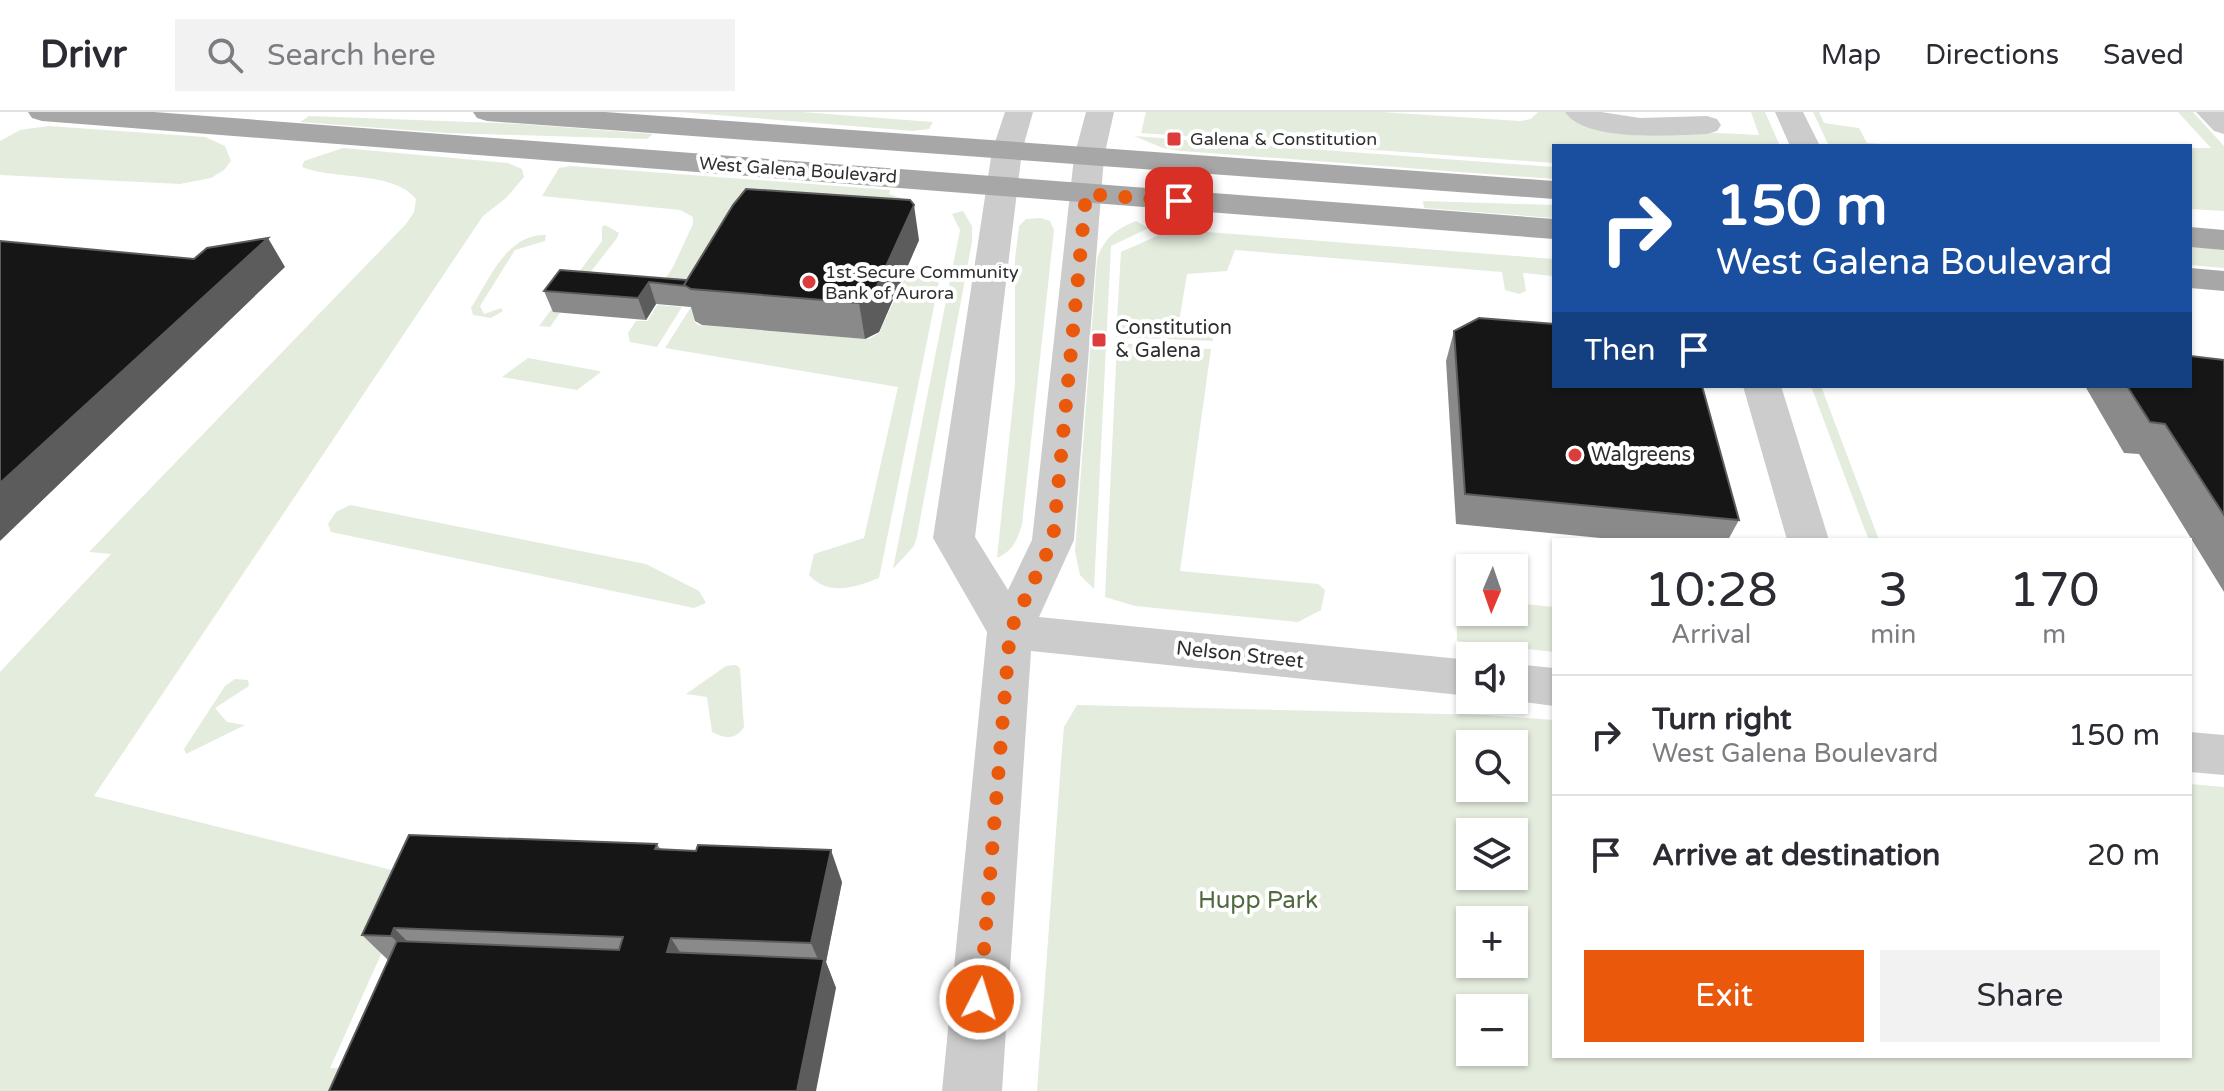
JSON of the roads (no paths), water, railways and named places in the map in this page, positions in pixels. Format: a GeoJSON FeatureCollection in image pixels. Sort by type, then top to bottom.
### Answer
{"type":"FeatureCollection","features":[{"type":"Feature","properties":{"kind":"main road","name":"West Galena Boulevard"},"geometry":{"type":"LineString","coordinates":[[42,112],[1004,168],[1552,229]]}},
{"type":"Feature","properties":{"kind":"main road","name":"West Galena Boulevard"},"geometry":{"type":"LineString","coordinates":[[487,112],[659,119],[1004,168]]}},
{"type":"Feature","properties":{"kind":"main road","name":"West Galena Boulevard"},"geometry":{"type":"LineString","coordinates":[[1087,175],[1552,190]]}},
{"type":"Feature","properties":{"kind":"main road"},"geometry":{"type":"LineString","coordinates":[[2192,237],[2224,240]]}},
{"type":"Feature","properties":{"kind":"main road"},"geometry":{"type":"LineString","coordinates":[[2192,278],[2224,281]]}},
{"type":"Feature","properties":{"kind":"street"},"geometry":{"type":"LineString","coordinates":[[1010,631],[954,538],[1004,168],[1019,112]]}},
{"type":"Feature","properties":{"kind":"street"},"geometry":{"type":"LineString","coordinates":[[972,1091],[1010,631],[1053,540],[1087,175],[1100,112]]}},
{"type":"Feature","properties":{"kind":"street"},"geometry":{"type":"LineString","coordinates":[[1579,112],[1591,119],[1611,122],[1707,125]]}},
{"type":"Feature","properties":{"kind":"street"},"geometry":{"type":"LineString","coordinates":[[1789,112],[1804,144]]}},
{"type":"Feature","properties":{"kind":"street"},"geometry":{"type":"LineString","coordinates":[[2210,112],[2224,125]]}},
{"type":"Feature","properties":{"kind":"street"},"geometry":{"type":"LineString","coordinates":[[1763,388],[1807,538]]}},
{"type":"Feature","properties":{"kind":"street","name":"Nelson Street"},"geometry":{"type":"LineString","coordinates":[[1010,631],[1456,677]]}},
{"type":"Feature","properties":{"kind":"street"},"geometry":{"type":"LineString","coordinates":[[1528,684],[1552,687]]}},
{"type":"Feature","properties":{"kind":"street"},"geometry":{"type":"LineString","coordinates":[[2192,752],[2224,755]]}},
{"type":"Feature","properties":{"kind":"place","name":"Galena & Constitution"},"geometry":{"type":"Point","coordinates":[1174,139]}},
{"type":"Feature","properties":{"kind":"place","name":"1st Secure Community Bank of Aurora"},"geometry":{"type":"Point","coordinates":[809,282]}},
{"type":"Feature","properties":{"kind":"place","name":"Constitution & Galena"},"geometry":{"type":"Point","coordinates":[1099,340]}},
{"type":"Feature","properties":{"kind":"place","name":"Walgreens"},"geometry":{"type":"Point","coordinates":[1575,455]}},
{"type":"Feature","properties":{"kind":"park label","name":"Hupp Park"},"geometry":{"type":"Point","coordinates":[1258,900]}}]}
